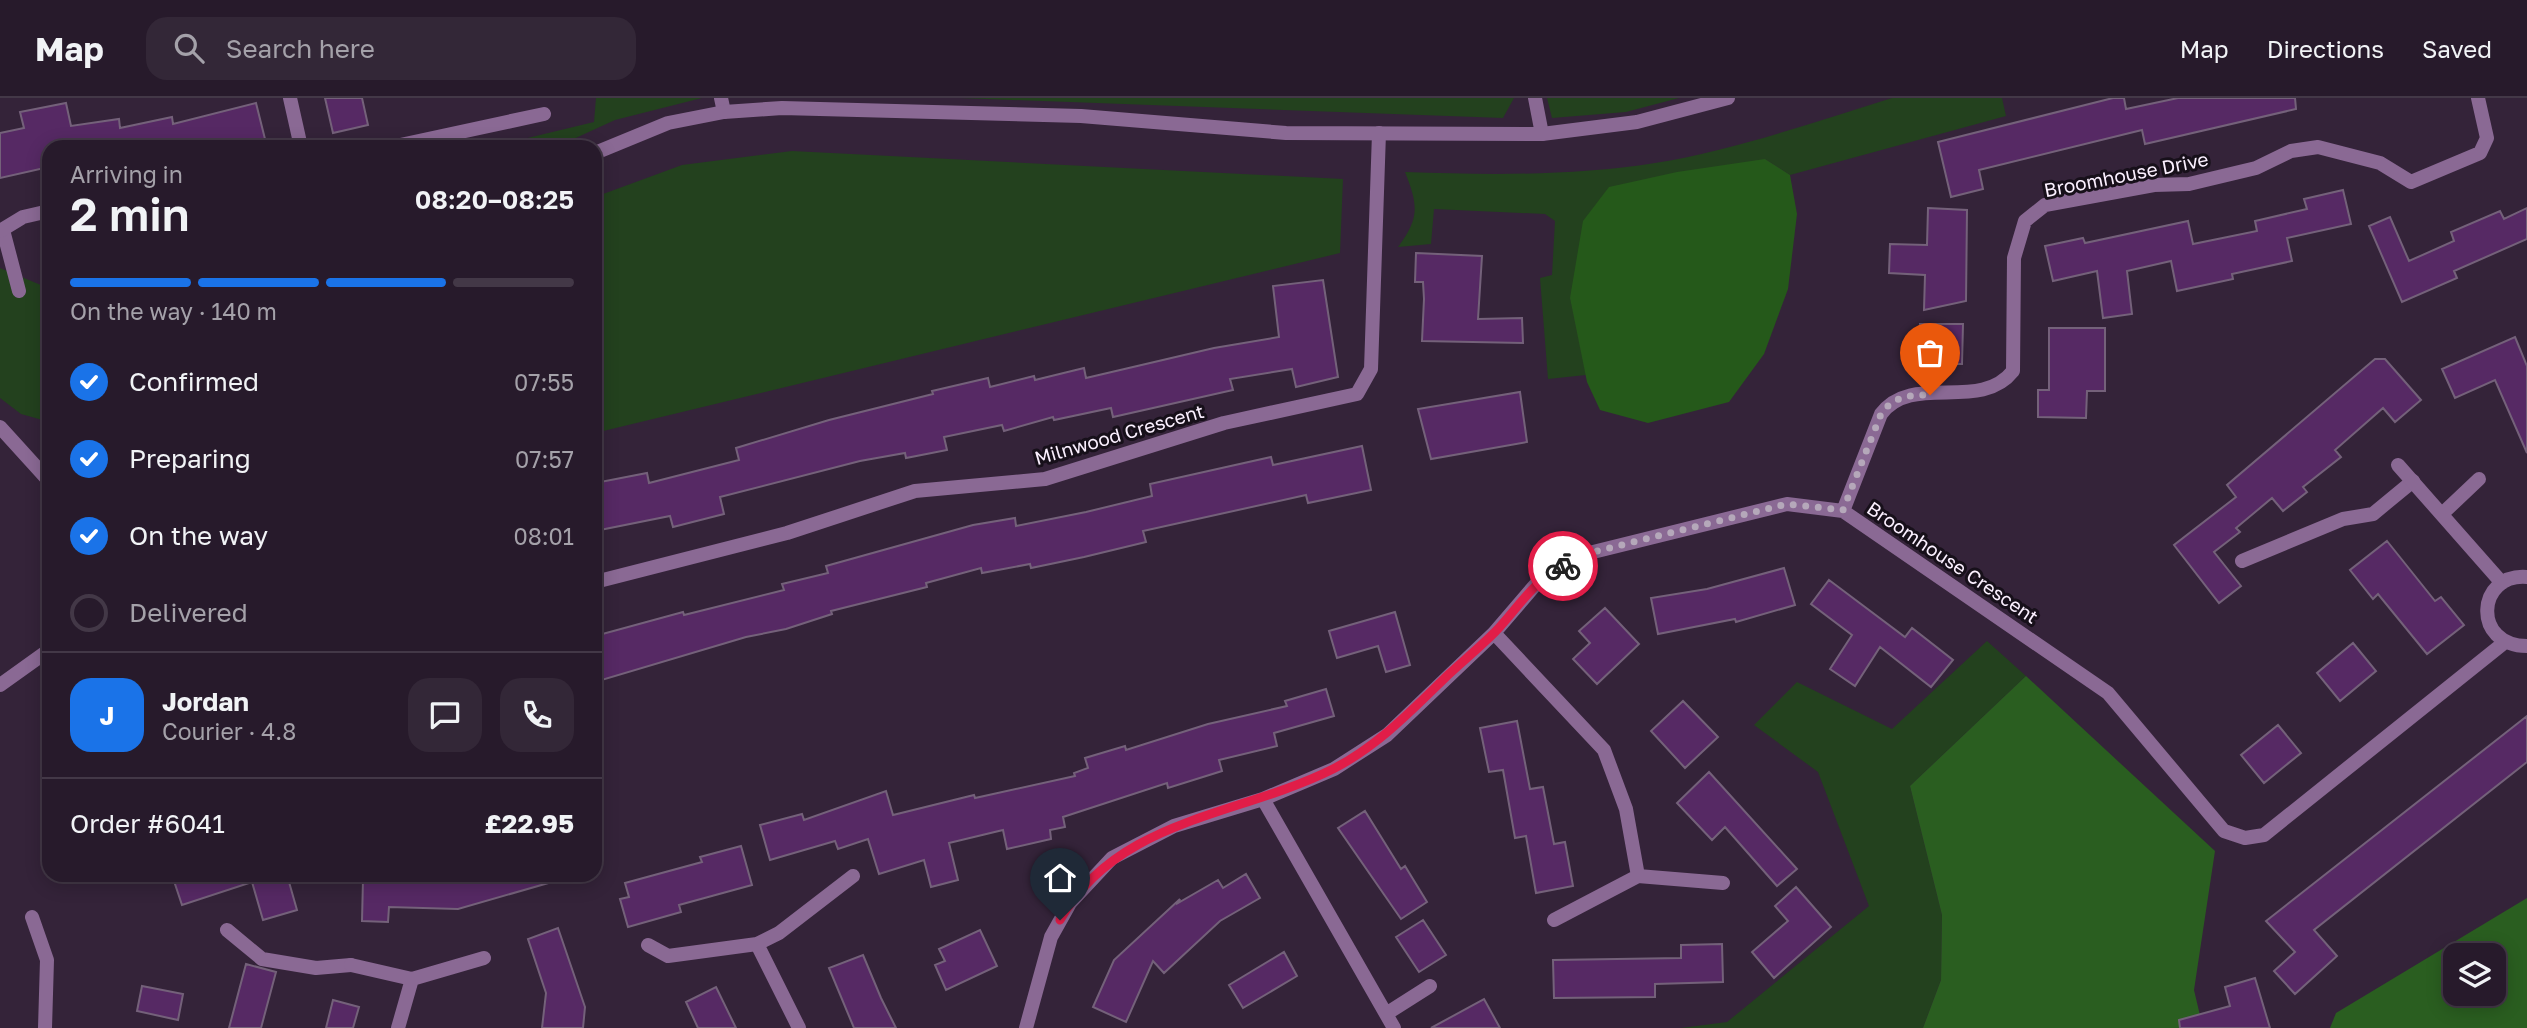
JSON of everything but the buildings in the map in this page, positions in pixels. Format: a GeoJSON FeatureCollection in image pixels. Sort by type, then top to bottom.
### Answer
{"type":"FeatureCollection","features":[{"type":"Feature","properties":{"kind":"street"},"geometry":{"type":"LineString","coordinates":[[290,98],[299,140]]}},
{"type":"Feature","properties":{"kind":"street"},"geometry":{"type":"LineString","coordinates":[[1535,98],[1542,134]]}},
{"type":"Feature","properties":{"kind":"street"},"geometry":{"type":"LineString","coordinates":[[602,150],[668,123],[723,105],[1080,116],[1286,133],[1542,134],[1637,122],[1728,98]]}},
{"type":"Feature","properties":{"kind":"street","name":"Broomhouse Drive"},"geometry":{"type":"LineString","coordinates":[[1843,510],[1881,414],[1889,403],[1906,395],[1986,390],[2003,383],[2013,371],[2014,258],[2025,221],[2045,205],[2154,185],[2189,184],[2256,168],[2291,150],[2318,148],[2380,163],[2411,182],[2480,153],[2487,138],[2478,98]]}},
{"type":"Feature","properties":{"kind":"street"},"geometry":{"type":"LineString","coordinates":[[423,140],[544,114]]}},
{"type":"Feature","properties":{"kind":"street","name":"Milnwood Crescent"},"geometry":{"type":"LineString","coordinates":[[602,580],[787,533],[915,491],[1045,479],[1224,424],[1357,394],[1371,369],[1379,133]]}},
{"type":"Feature","properties":{"kind":"street"},"geometry":{"type":"LineString","coordinates":[[19,291],[2,230],[23,217],[42,213]]}},
{"type":"Feature","properties":{"kind":"street"},"geometry":{"type":"LineString","coordinates":[[0,427],[42,473]]}},
{"type":"Feature","properties":{"kind":"street"},"geometry":{"type":"LineString","coordinates":[[2398,465],[2502,583]]}},
{"type":"Feature","properties":{"kind":"street"},"geometry":{"type":"LineString","coordinates":[[2442,514],[2479,479]]}},
{"type":"Feature","properties":{"kind":"street"},"geometry":{"type":"LineString","coordinates":[[2242,561],[2343,519],[2373,514],[2413,481]]}},
{"type":"Feature","properties":{"kind":"street","name":"Broomhouse Crescent"},"geometry":{"type":"LineString","coordinates":[[1026,1028],[1051,937],[1070,903],[1112,858],[1174,826],[1263,799],[1334,769],[1387,735],[1494,633],[1543,576],[1585,554],[1787,504],[1843,510],[2108,693],[2224,831],[2245,838],[2264,835],[2505,642]]}},
{"type":"Feature","properties":{"kind":"street"},"geometry":{"type":"LineString","coordinates":[[2527,577],[2502,583],[2488,602],[2487,613],[2489,625],[2505,642],[2527,646]]}},
{"type":"Feature","properties":{"kind":"street"},"geometry":{"type":"LineString","coordinates":[[1494,633],[1604,750],[1626,808],[1638,876]]}},
{"type":"Feature","properties":{"kind":"street"},"geometry":{"type":"LineString","coordinates":[[0,685],[42,655]]}},
{"type":"Feature","properties":{"kind":"street"},"geometry":{"type":"LineString","coordinates":[[1263,799],[1394,1028]]}},
{"type":"Feature","properties":{"kind":"street"},"geometry":{"type":"LineString","coordinates":[[648,945],[668,956],[757,944],[779,933],[853,876]]}},
{"type":"Feature","properties":{"kind":"street"},"geometry":{"type":"LineString","coordinates":[[1554,920],[1638,876],[1723,883]]}},
{"type":"Feature","properties":{"kind":"street"},"geometry":{"type":"LineString","coordinates":[[32,917],[47,960],[45,1028]]}},
{"type":"Feature","properties":{"kind":"street"},"geometry":{"type":"LineString","coordinates":[[226,930],[262,959],[316,968],[351,965],[412,979],[484,958]]}},
{"type":"Feature","properties":{"kind":"street"},"geometry":{"type":"LineString","coordinates":[[757,944],[799,1028]]}},
{"type":"Feature","properties":{"kind":"street"},"geometry":{"type":"LineString","coordinates":[[398,1028],[412,979]]}},
{"type":"Feature","properties":{"kind":"street"},"geometry":{"type":"LineString","coordinates":[[1386,1014],[1430,986]]}},
{"type":"Feature","properties":{"kind":"shaded area"},"geometry":{"type":"Polygon","coordinates":[[[596,98],[702,98],[615,120],[571,140],[520,140],[594,122],[596,98]]]}},
{"type":"Feature","properties":{"kind":"shaded area"},"geometry":{"type":"Polygon","coordinates":[[[960,98],[1514,98],[1503,118],[960,98]]]}},
{"type":"Feature","properties":{"kind":"shaded area"},"geometry":{"type":"Polygon","coordinates":[[[1547,98],[1679,98],[1626,112],[1552,118],[1547,98]]]}},
{"type":"Feature","properties":{"kind":"shaded area"},"geometry":{"type":"Polygon","coordinates":[[[1892,98],[2002,98],[2006,116],[1790,175],[1765,159],[1570,297],[1586,375],[1548,379],[1540,278],[1552,275],[1555,221],[1545,214],[1434,209],[1431,244],[1398,247],[1410,228],[1415,211],[1405,172],[1530,174],[1655,163],[1744,143],[1892,98]]]}},
{"type":"Feature","properties":{"kind":"shaded area"},"geometry":{"type":"Polygon","coordinates":[[[792,151],[1343,179],[1340,253],[602,431],[602,194],[682,165],[792,151]]]}},
{"type":"Feature","properties":{"kind":"shaded area"},"geometry":{"type":"Polygon","coordinates":[[[1765,159],[1790,175],[1797,214],[1788,289],[1764,354],[1729,402],[1648,423],[1600,410],[1587,382],[1570,298],[1583,221],[1609,187],[1677,172],[1765,159]]]}},
{"type":"Feature","properties":{"kind":"shaded area"},"geometry":{"type":"Polygon","coordinates":[[[0,268],[42,286],[42,420],[21,414],[0,398],[0,268]]]}},
{"type":"Feature","properties":{"kind":"shaded area"},"geometry":{"type":"Polygon","coordinates":[[[1987,641],[2026,676],[1910,786],[1942,915],[1941,980],[1923,1028],[1681,1028],[1727,1022],[1869,906],[1818,772],[1754,725],[1797,682],[1892,729],[1987,641]]]}},
{"type":"Feature","properties":{"kind":"shaded area"},"geometry":{"type":"Polygon","coordinates":[[[2026,676],[2215,851],[2194,990],[2203,1028],[1923,1028],[1941,980],[1942,915],[1910,786],[2026,676]]]}},
{"type":"Feature","properties":{"kind":"shaded area"},"geometry":{"type":"Polygon","coordinates":[[[2527,898],[2527,1028],[2330,1028],[2336,1013],[2443,949],[2443,1006],[2506,1006],[2506,943],[2452,943],[2527,898]]]}},
{"type":"Feature","properties":{"kind":"way so far"},"geometry":{"type":"LineString","coordinates":[[1563,566],[1585,554],[1787,504],[1843,510],[1881,414],[1889,403],[1906,395],[1930,395]]}},
{"type":"Feature","properties":{"kind":"route"},"geometry":{"type":"LineString","coordinates":[[1060,920],[1070,903],[1112,858],[1138,842],[1174,826],[1263,799],[1334,769],[1387,735],[1494,633],[1543,576],[1563,566]]}}]}
